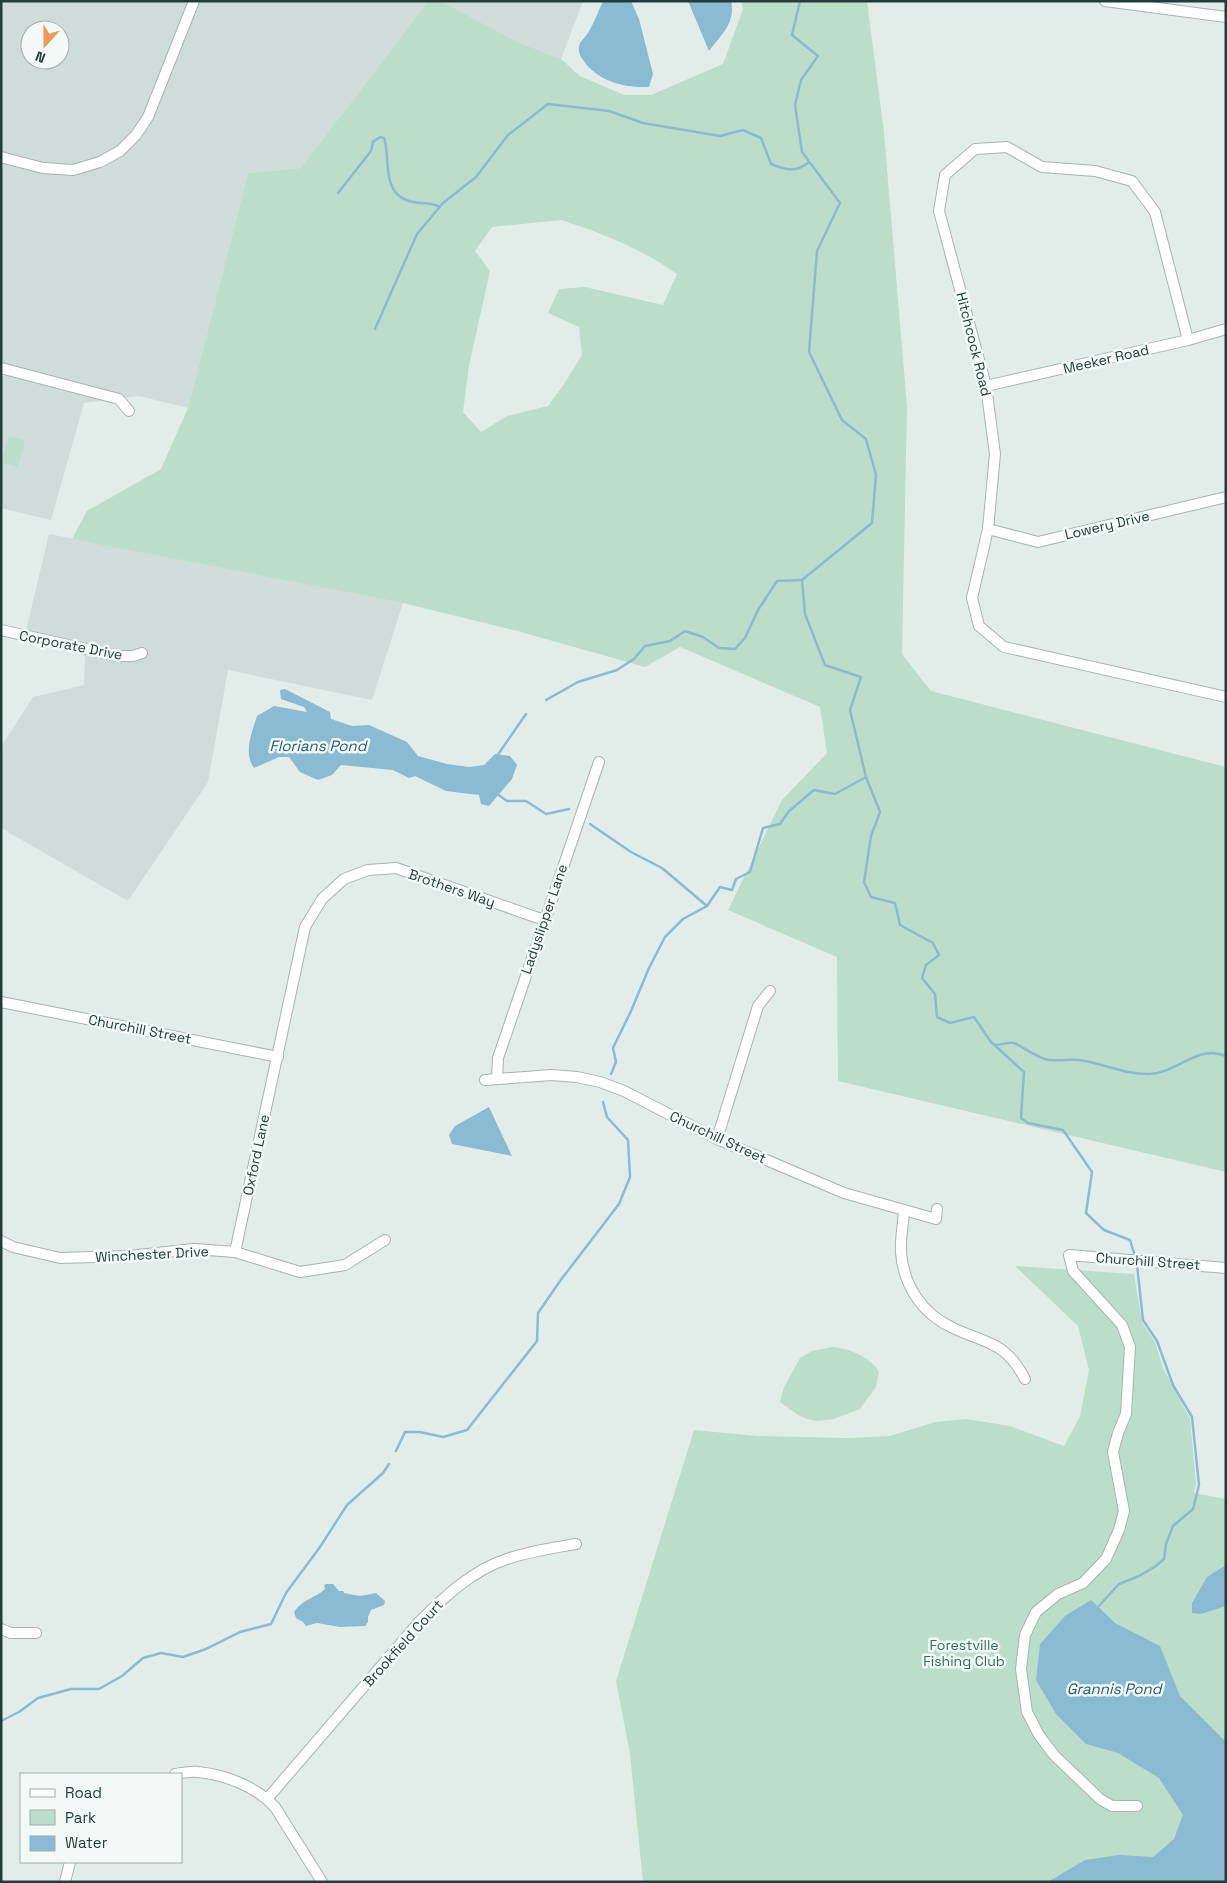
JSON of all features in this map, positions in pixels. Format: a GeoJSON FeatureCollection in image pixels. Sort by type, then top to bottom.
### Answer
{"type":"FeatureCollection","features":[{"type":"Feature","properties":{"kind":"street"},"geometry":{"type":"LineString","coordinates":[[1,157],[43,168],[65,170],[90,166],[120,151],[136,136],[148,117],[194,1]]}},
{"type":"Feature","properties":{"kind":"street"},"geometry":{"type":"LineString","coordinates":[[1105,1],[1226,17]]}},
{"type":"Feature","properties":{"kind":"street","name":"Hitchcock Road"},"geometry":{"type":"LineString","coordinates":[[1188,340],[1155,212],[1132,181],[1095,171],[1042,167],[1007,147],[975,149],[945,175],[939,212],[986,386],[995,454],[988,529],[972,598],[979,626],[1004,647],[1226,697]]}},
{"type":"Feature","properties":{"kind":"street","name":"Meeker Road"},"geometry":{"type":"LineString","coordinates":[[986,386],[1226,330]]}},
{"type":"Feature","properties":{"kind":"street"},"geometry":{"type":"LineString","coordinates":[[1,368],[119,399],[129,411]]}},
{"type":"Feature","properties":{"kind":"street","name":"Lowery Drive"},"geometry":{"type":"LineString","coordinates":[[988,529],[1038,542],[1226,497]]}},
{"type":"Feature","properties":{"kind":"street","name":"Corporate Drive"},"geometry":{"type":"LineString","coordinates":[[1,630],[117,656],[133,656],[142,653]]}},
{"type":"Feature","properties":{"kind":"street","name":"Ladyslipper Lane"},"geometry":{"type":"LineString","coordinates":[[497,1079],[498,1058],[599,762]]}},
{"type":"Feature","properties":{"kind":"street","name":"Brothers Way"},"geometry":{"type":"LineString","coordinates":[[278,1057],[305,927],[322,898],[344,879],[368,870],[396,868],[544,920]]}},
{"type":"Feature","properties":{"kind":"street"},"geometry":{"type":"LineString","coordinates":[[717,1138],[758,1006],[770,991]]}},
{"type":"Feature","properties":{"kind":"street","name":"Churchill Street"},"geometry":{"type":"LineString","coordinates":[[1,1002],[278,1057]]}},
{"type":"Feature","properties":{"kind":"street","name":"Oxford Lane"},"geometry":{"type":"LineString","coordinates":[[235,1252],[278,1057]]}},
{"type":"Feature","properties":{"kind":"street","name":"Churchill Street"},"geometry":{"type":"LineString","coordinates":[[485,1080],[552,1075],[577,1077],[600,1082],[717,1138],[844,1193],[936,1220],[937,1208]]}},
{"type":"Feature","properties":{"kind":"street"},"geometry":{"type":"LineString","coordinates":[[904,1211],[902,1259],[908,1284],[924,1309],[952,1328],[980,1338],[1005,1351],[1020,1368],[1025,1379]]}},
{"type":"Feature","properties":{"kind":"street","name":"Winchester Drive"},"geometry":{"type":"LineString","coordinates":[[1,1241],[12,1247],[60,1258],[129,1256],[194,1249],[235,1252],[300,1272],[345,1265],[385,1240]]}},
{"type":"Feature","properties":{"kind":"street","name":"Churchill Street"},"geometry":{"type":"LineString","coordinates":[[1137,1806],[1112,1806],[1100,1799],[1054,1755],[1039,1735],[1027,1712],[1022,1669],[1025,1636],[1036,1612],[1058,1594],[1082,1582],[1106,1559],[1119,1530],[1124,1512],[1113,1452],[1126,1414],[1130,1347],[1122,1325],[1073,1271],[1069,1255],[1226,1268]]}},
{"type":"Feature","properties":{"kind":"street","name":"Brookfield Court"},"geometry":{"type":"LineString","coordinates":[[267,1799],[420,1621],[444,1597],[476,1574],[506,1559],[543,1549],[576,1544]]}},
{"type":"Feature","properties":{"kind":"street"},"geometry":{"type":"LineString","coordinates":[[1,1629],[11,1633],[36,1633]]}},
{"type":"Feature","properties":{"kind":"street"},"geometry":{"type":"LineString","coordinates":[[182,1773],[197,1772],[232,1779],[267,1799],[275,1807],[322,1882]]}},
{"type":"Feature","properties":{"kind":"street"},"geometry":{"type":"LineString","coordinates":[[65,1882],[70,1863]]}},
{"type":"Feature","properties":{"kind":"shaded area"},"geometry":{"type":"Polygon","coordinates":[[[1,1],[428,1],[301,168],[248,173],[188,408],[139,396],[84,403],[51,520],[1,508],[1,1]]]}},
{"type":"Feature","properties":{"kind":"shaded area"},"geometry":{"type":"Polygon","coordinates":[[[441,1],[583,1],[561,59],[518,42],[441,1]]]}},
{"type":"Feature","properties":{"kind":"shaded area"},"geometry":{"type":"Polygon","coordinates":[[[49,534],[403,603],[372,700],[228,670],[208,782],[128,901],[1,828],[1,747],[33,697],[84,685],[85,656],[24,639],[49,534]]]}},
{"type":"Feature","properties":{"kind":"green space"},"geometry":{"type":"Polygon","coordinates":[[[428,1],[441,1],[518,42],[561,59],[580,76],[624,95],[651,95],[723,64],[743,9],[741,1],[867,1],[884,133],[907,406],[902,654],[931,691],[1226,767],[1226,1172],[838,1081],[837,957],[728,910],[782,800],[827,753],[820,707],[680,647],[645,667],[521,632],[403,603],[72,539],[87,511],[161,469],[188,408],[248,173],[301,168],[428,1]],[[561,220],[492,227],[475,251],[490,271],[469,366],[463,412],[481,432],[507,416],[548,406],[582,355],[579,327],[548,313],[559,289],[585,287],[663,305],[677,274],[636,249],[561,220]]]}},
{"type":"Feature","properties":{"kind":"green space"},"geometry":{"type":"Polygon","coordinates":[[[9,436],[25,440],[18,467],[2,463],[9,436]]]}},
{"type":"Feature","properties":{"kind":"green space","name":"Forestville Fishing Club"},"geometry":{"type":"Polygon","coordinates":[[[1015,1266],[1134,1274],[1142,1322],[1155,1342],[1163,1368],[1190,1419],[1196,1484],[1194,1493],[1226,1499],[1226,1882],[643,1882],[630,1754],[616,1681],[694,1430],[758,1436],[848,1438],[890,1436],[935,1422],[966,1419],[1010,1426],[1064,1446],[1080,1416],[1089,1370],[1078,1326],[1015,1266]]]}},
{"type":"Feature","properties":{"kind":"green space"},"geometry":{"type":"Polygon","coordinates":[[[832,1347],[852,1351],[871,1362],[879,1372],[876,1387],[860,1409],[834,1419],[816,1421],[807,1419],[780,1402],[784,1387],[800,1358],[812,1351],[832,1347]]]}},
{"type":"Feature","properties":{"kind":"water"},"geometry":{"type":"Polygon","coordinates":[[[603,1],[631,1],[639,19],[653,74],[649,87],[630,86],[612,82],[596,73],[581,57],[579,50],[581,41],[587,35],[603,1]]]}},
{"type":"Feature","properties":{"kind":"water"},"geometry":{"type":"Polygon","coordinates":[[[688,1],[731,1],[732,9],[729,22],[723,34],[709,51],[688,1]]]}},
{"type":"Feature","properties":{"kind":"water","name":"Florians Pond"},"geometry":{"type":"Polygon","coordinates":[[[285,689],[330,712],[331,719],[352,726],[369,725],[407,742],[418,756],[447,764],[469,767],[484,765],[495,754],[510,756],[517,765],[512,779],[489,806],[481,804],[479,795],[446,791],[415,776],[409,778],[393,770],[341,765],[332,775],[318,780],[300,772],[289,757],[279,757],[254,768],[249,756],[249,749],[257,716],[274,706],[307,712],[304,707],[281,699],[280,690],[285,689]]]}},
{"type":"Feature","properties":{"kind":"water"},"geometry":{"type":"Polygon","coordinates":[[[489,1107],[512,1156],[452,1144],[449,1135],[455,1126],[489,1107]]]}},
{"type":"Feature","properties":{"kind":"water"},"geometry":{"type":"Polygon","coordinates":[[[1226,1565],[1226,1606],[1201,1614],[1192,1613],[1192,1603],[1207,1577],[1226,1565]]]}},
{"type":"Feature","properties":{"kind":"water"},"geometry":{"type":"Polygon","coordinates":[[[333,1584],[339,1591],[344,1593],[360,1596],[376,1593],[385,1601],[384,1605],[371,1610],[365,1626],[340,1627],[317,1623],[306,1626],[296,1618],[294,1612],[306,1601],[325,1589],[324,1585],[333,1584]]]}},
{"type":"Feature","properties":{"kind":"water","name":"Grannis Pond"},"geometry":{"type":"Polygon","coordinates":[[[1091,1600],[1115,1623],[1160,1646],[1180,1696],[1226,1742],[1226,1882],[1048,1882],[1085,1860],[1119,1855],[1153,1857],[1174,1839],[1183,1815],[1159,1778],[1118,1753],[1086,1744],[1056,1714],[1036,1680],[1040,1644],[1065,1616],[1091,1600]]]}},
{"type":"Feature","properties":{"kind":"waterway"},"geometry":{"type":"LineString","coordinates":[[800,1],[792,35],[818,56],[801,80],[795,105],[802,152],[840,203],[817,251],[809,352],[842,420],[866,439],[876,475],[872,523],[802,580],[805,614],[825,665],[861,677],[850,710],[866,777],[880,812],[871,836],[864,882],[871,897],[895,903],[900,925],[933,943],[939,955],[926,965],[922,978],[935,994],[937,1017],[950,1023],[974,1017],[991,1042],[1024,1072],[1021,1118],[1028,1123],[1063,1130],[1092,1172],[1086,1213],[1104,1230],[1130,1240],[1135,1256]]}},
{"type":"Feature","properties":{"kind":"waterway"},"geometry":{"type":"LineString","coordinates":[[375,329],[417,234],[443,203],[476,177],[508,135],[548,104],[609,111],[643,123],[720,136],[743,130],[761,138],[771,164],[781,168],[795,169],[809,162]]}},
{"type":"Feature","properties":{"kind":"waterway"},"geometry":{"type":"LineString","coordinates":[[338,193],[371,151],[373,142],[380,137],[384,138],[390,181],[398,195],[406,200],[440,207]]}},
{"type":"Feature","properties":{"kind":"waterway"},"geometry":{"type":"LineString","coordinates":[[546,700],[578,682],[617,670],[634,659],[645,646],[670,641],[685,631],[703,637],[719,648],[735,649],[745,638],[758,610],[777,581],[802,580]]}},
{"type":"Feature","properties":{"kind":"waterway"},"geometry":{"type":"LineString","coordinates":[[497,756],[526,714]]}},
{"type":"Feature","properties":{"kind":"waterway"},"geometry":{"type":"LineString","coordinates":[[611,1074],[616,1062],[613,1048],[665,937],[683,919],[707,906],[720,887],[732,890],[736,879],[750,872],[763,828],[780,824],[789,811],[814,790],[835,794],[866,777]]}},
{"type":"Feature","properties":{"kind":"waterway"},"geometry":{"type":"LineString","coordinates":[[496,793],[507,801],[526,801],[546,814],[569,809]]}},
{"type":"Feature","properties":{"kind":"waterway"},"geometry":{"type":"LineString","coordinates":[[590,824],[631,852],[662,868],[707,906]]}},
{"type":"Feature","properties":{"kind":"waterway"},"geometry":{"type":"LineString","coordinates":[[995,1045],[1014,1043],[1045,1059],[1079,1060],[1141,1074],[1160,1072],[1206,1054],[1216,1053],[1226,1056]]}},
{"type":"Feature","properties":{"kind":"waterway"},"geometry":{"type":"LineString","coordinates":[[396,1451],[405,1432],[420,1432],[443,1437],[467,1430],[537,1341],[538,1313],[619,1204],[630,1177],[628,1140],[607,1117],[603,1102]]}},
{"type":"Feature","properties":{"kind":"waterway"},"geometry":{"type":"LineString","coordinates":[[1096,1609],[1119,1584],[1139,1576],[1164,1559],[1166,1544],[1173,1526],[1193,1509],[1199,1485],[1192,1417],[1173,1385],[1157,1341],[1143,1320],[1137,1265]]}},
{"type":"Feature","properties":{"kind":"waterway"},"geometry":{"type":"LineString","coordinates":[[1,1721],[19,1712],[38,1698],[71,1689],[99,1689],[122,1676],[143,1658],[161,1653],[183,1657],[206,1649],[240,1632],[271,1624],[286,1593],[320,1547],[347,1505],[383,1473],[389,1464]]}}]}
